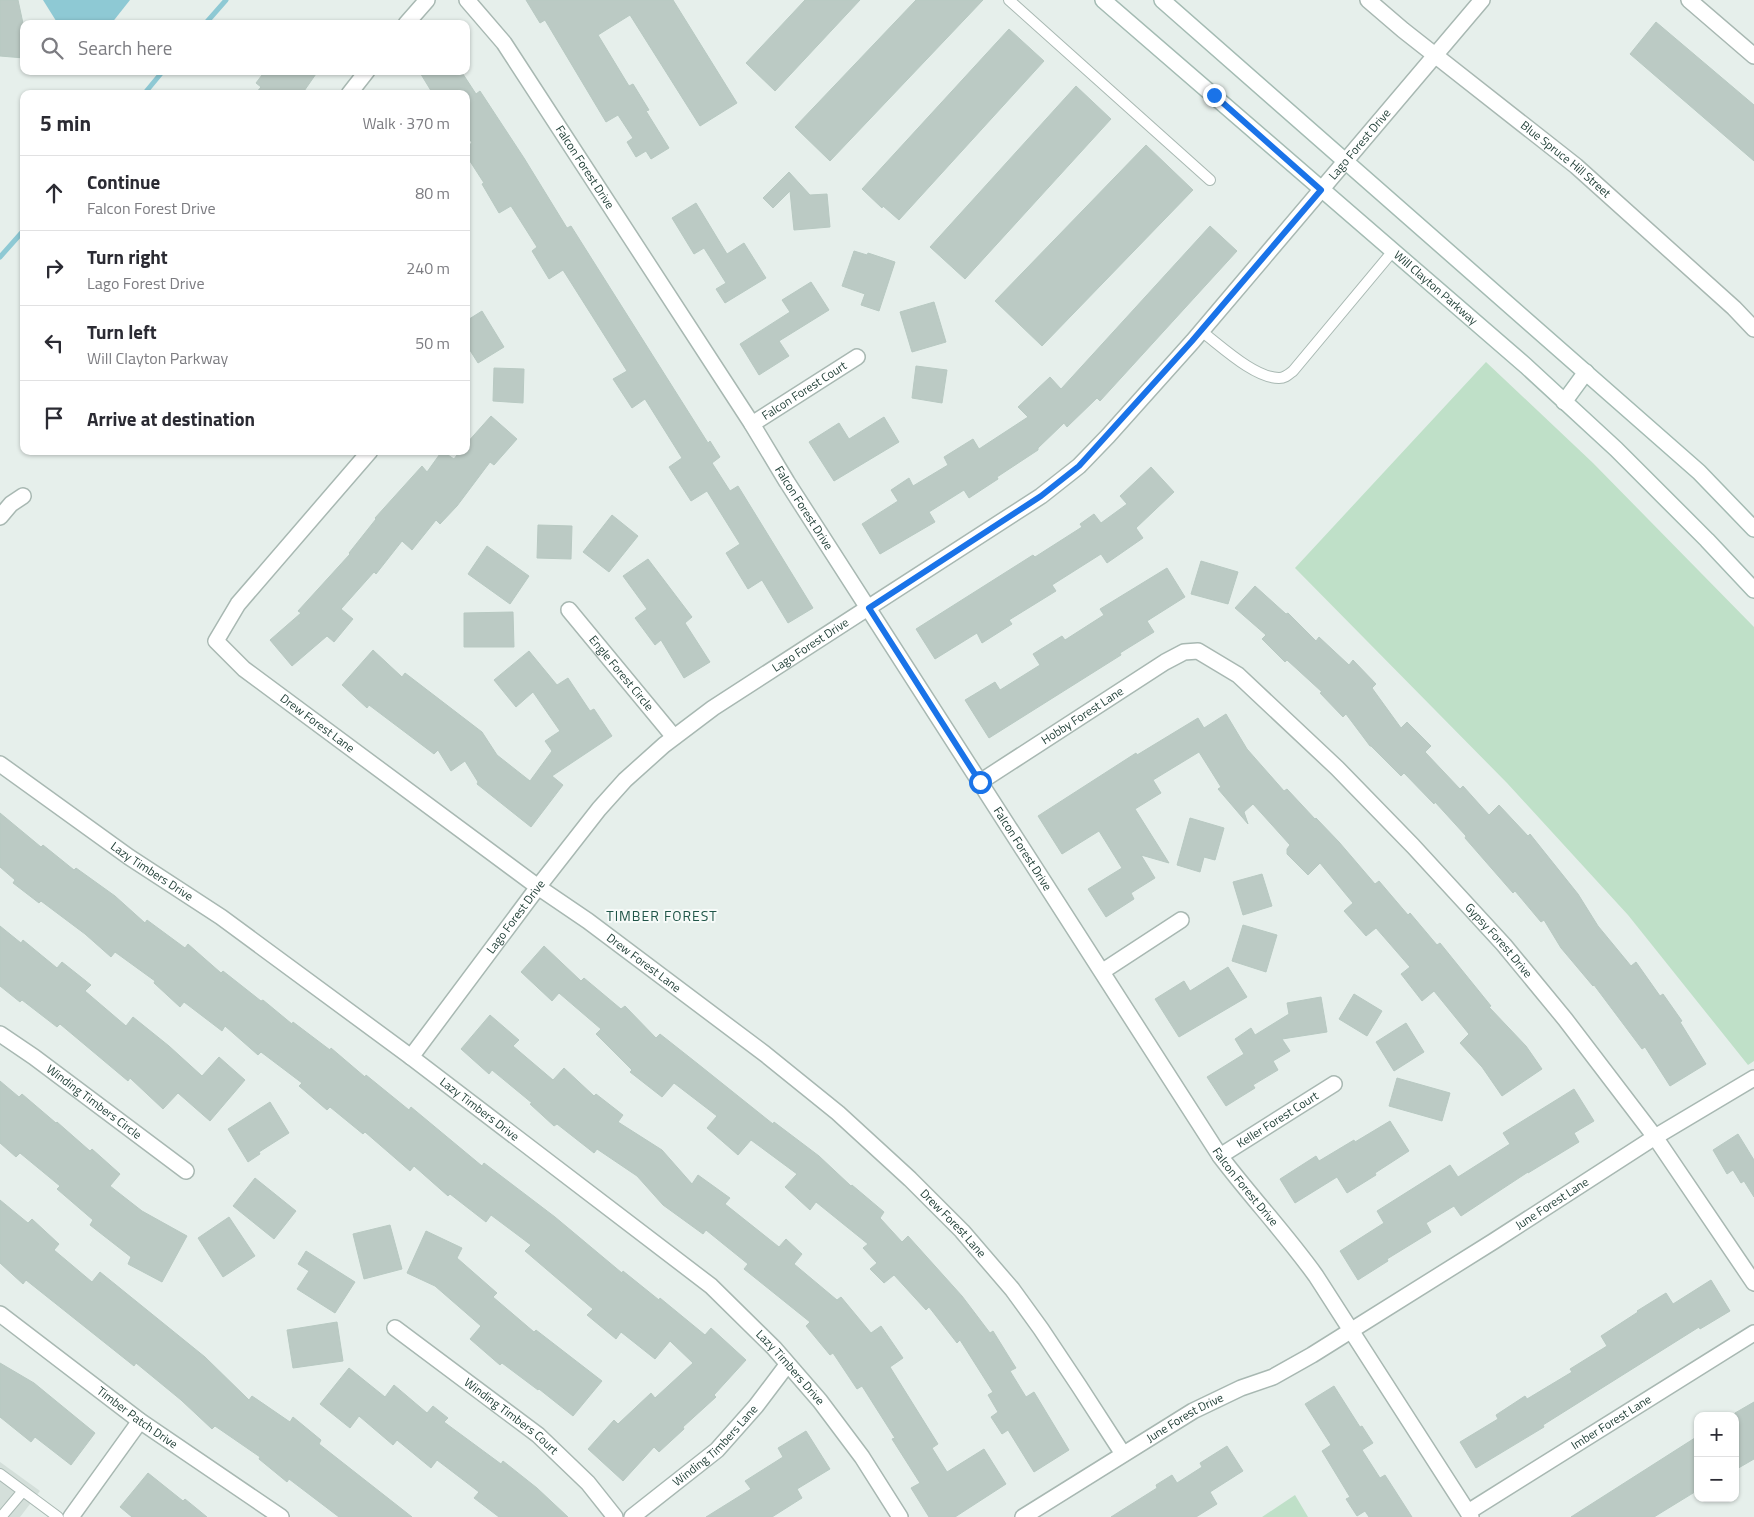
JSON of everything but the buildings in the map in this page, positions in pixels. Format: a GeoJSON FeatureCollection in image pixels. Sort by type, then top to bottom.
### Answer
{"type":"FeatureCollection","features":[{"type":"Feature","properties":{"kind":"street"},"geometry":{"type":"LineString","coordinates":[[410,20],[427,0]]}},
{"type":"Feature","properties":{"kind":"street","name":"Falcon Forest Drive"},"geometry":{"type":"LineString","coordinates":[[467,0],[504,43],[752,424],[787,482],[1103,971],[1220,1156],[1246,1190],[1290,1240],[1316,1276],[1469,1515]]}},
{"type":"Feature","properties":{"kind":"street"},"geometry":{"type":"LineString","coordinates":[[1162,0],[1699,472],[1754,529]]}},
{"type":"Feature","properties":{"kind":"street","name":"Blue Spruce Hill Street"},"geometry":{"type":"LineString","coordinates":[[1368,0],[1435,56],[1576,166],[1734,308],[1754,329]]}},
{"type":"Feature","properties":{"kind":"street","name":"Lago Forest Drive"},"geometry":{"type":"LineString","coordinates":[[411,1057],[599,809],[626,780],[674,737],[713,708],[1041,496],[1079,466],[1201,331],[1482,0]]}},
{"type":"Feature","properties":{"kind":"street"},"geometry":{"type":"LineString","coordinates":[[1689,0],[1754,56]]}},
{"type":"Feature","properties":{"kind":"street","name":"Will Clayton Parkway"},"geometry":{"type":"LineString","coordinates":[[1105,1],[1526,366],[1616,449],[1754,590]]}},
{"type":"Feature","properties":{"kind":"street"},"geometry":{"type":"LineString","coordinates":[[352,90],[364,75]]}},
{"type":"Feature","properties":{"kind":"street","name":"Falcon Forest Court"},"geometry":{"type":"LineString","coordinates":[[752,424],[857,358]]}},
{"type":"Feature","properties":{"kind":"street"},"geometry":{"type":"LineString","coordinates":[[1564,402],[1586,372]]}},
{"type":"Feature","properties":{"kind":"street","name":"Drew Forest Lane"},"geometry":{"type":"LineString","coordinates":[[367,455],[238,604],[216,641],[244,669],[538,887],[588,921],[765,1054],[838,1113],[910,1179],[962,1231],[1012,1289],[1041,1329],[1123,1454]]}},
{"type":"Feature","properties":{"kind":"street"},"geometry":{"type":"LineString","coordinates":[[0,517],[11,504],[23,496]]}},
{"type":"Feature","properties":{"kind":"street","name":"Engle Forest Circle"},"geometry":{"type":"LineString","coordinates":[[569,610],[674,737]]}},
{"type":"Feature","properties":{"kind":"street","name":"Gypsy Forest Drive"},"geometry":{"type":"LineString","coordinates":[[1188,652],[1198,651],[1238,675],[1337,768],[1414,846],[1504,945],[1565,1019],[1655,1137],[1754,1283]]}},
{"type":"Feature","properties":{"kind":"street","name":"Hobby Forest Lane"},"geometry":{"type":"LineString","coordinates":[[980,782],[1165,662],[1184,652],[1188,652]]}},
{"type":"Feature","properties":{"kind":"street","name":"Lazy Timbers Drive"},"geometry":{"type":"LineString","coordinates":[[0,764],[129,857],[221,918],[411,1057],[711,1286],[760,1334],[820,1401],[862,1457],[900,1517]]}},
{"type":"Feature","properties":{"kind":"street"},"geometry":{"type":"LineString","coordinates":[[1103,971],[1181,920]]}},
{"type":"Feature","properties":{"kind":"street","name":"Winding Timbers Circle"},"geometry":{"type":"LineString","coordinates":[[0,1034],[34,1057],[186,1171]]}},
{"type":"Feature","properties":{"kind":"street","name":"June Forest Lane"},"geometry":{"type":"LineString","coordinates":[[1352,1330],[1655,1137],[1754,1078]]}},
{"type":"Feature","properties":{"kind":"street","name":"Keller Forest Court"},"geometry":{"type":"LineString","coordinates":[[1220,1156],[1334,1084]]}},
{"type":"Feature","properties":{"kind":"street","name":"Timber Patch Drive"},"geometry":{"type":"LineString","coordinates":[[0,1314],[140,1421],[281,1517]]}},
{"type":"Feature","properties":{"kind":"street","name":"Winding Timbers Court"},"geometry":{"type":"LineString","coordinates":[[395,1328],[538,1435],[588,1483],[615,1517]]}},
{"type":"Feature","properties":{"kind":"street","name":"June Forest Drive"},"geometry":{"type":"LineString","coordinates":[[1023,1517],[1193,1411],[1241,1388],[1273,1377],[1352,1330]]}},
{"type":"Feature","properties":{"kind":"street","name":"Imber Forest Lane"},"geometry":{"type":"LineString","coordinates":[[1469,1515],[1754,1333]]}},
{"type":"Feature","properties":{"kind":"street","name":"Winding Timbers Lane"},"geometry":{"type":"LineString","coordinates":[[632,1517],[717,1450],[756,1406],[787,1365]]}},
{"type":"Feature","properties":{"kind":"street"},"geometry":{"type":"LineString","coordinates":[[71,1517],[140,1421]]}},
{"type":"Feature","properties":{"kind":"lane"},"geometry":{"type":"LineString","coordinates":[[1009,0],[1210,180]]}},
{"type":"Feature","properties":{"kind":"lane"},"geometry":{"type":"LineString","coordinates":[[1201,331],[1264,376],[1286,377],[1393,251]]}},
{"type":"Feature","properties":{"kind":"lane"},"geometry":{"type":"LineString","coordinates":[[0,1474],[58,1517]]}},
{"type":"Feature","properties":{"kind":"lane"},"geometry":{"type":"LineString","coordinates":[[1,1517],[23,1491]]}},
{"type":"Feature","properties":{"kind":"shaded area"},"geometry":{"type":"Polygon","coordinates":[[[0,1462],[40,1491],[20,1517],[0,1517],[0,1462]]]}},
{"type":"Feature","properties":{"kind":"green space"},"geometry":{"type":"Polygon","coordinates":[[[1486,362],[1593,463],[1754,627],[1754,1061],[1748,1065],[1628,915],[1507,783],[1295,568],[1486,362]]]}},
{"type":"Feature","properties":{"kind":"green space"},"geometry":{"type":"Polygon","coordinates":[[[1295,1495],[1308,1517],[1262,1517],[1295,1495]]]}},
{"type":"Feature","properties":{"kind":"water"},"geometry":{"type":"Polygon","coordinates":[[[43,0],[130,0],[114,20],[56,20],[43,0]]]}},
{"type":"Feature","properties":{"kind":"waterway"},"geometry":{"type":"LineString","coordinates":[[208,20],[226,0]]}},
{"type":"Feature","properties":{"kind":"waterway"},"geometry":{"type":"LineString","coordinates":[[147,90],[160,75]]}},
{"type":"Feature","properties":{"kind":"waterway"},"geometry":{"type":"LineString","coordinates":[[0,257],[20,234]]}},
{"type":"Feature","properties":{"kind":"district","name":"TIMBER FOREST"},"geometry":{"type":"Point","coordinates":[662,916]}},
{"type":"Feature","properties":{"kind":"route"},"geometry":{"type":"LineString","coordinates":[[980,782],[869,608],[1041,496],[1079,466],[1192,341],[1321,190],[1214,95]]}}]}
